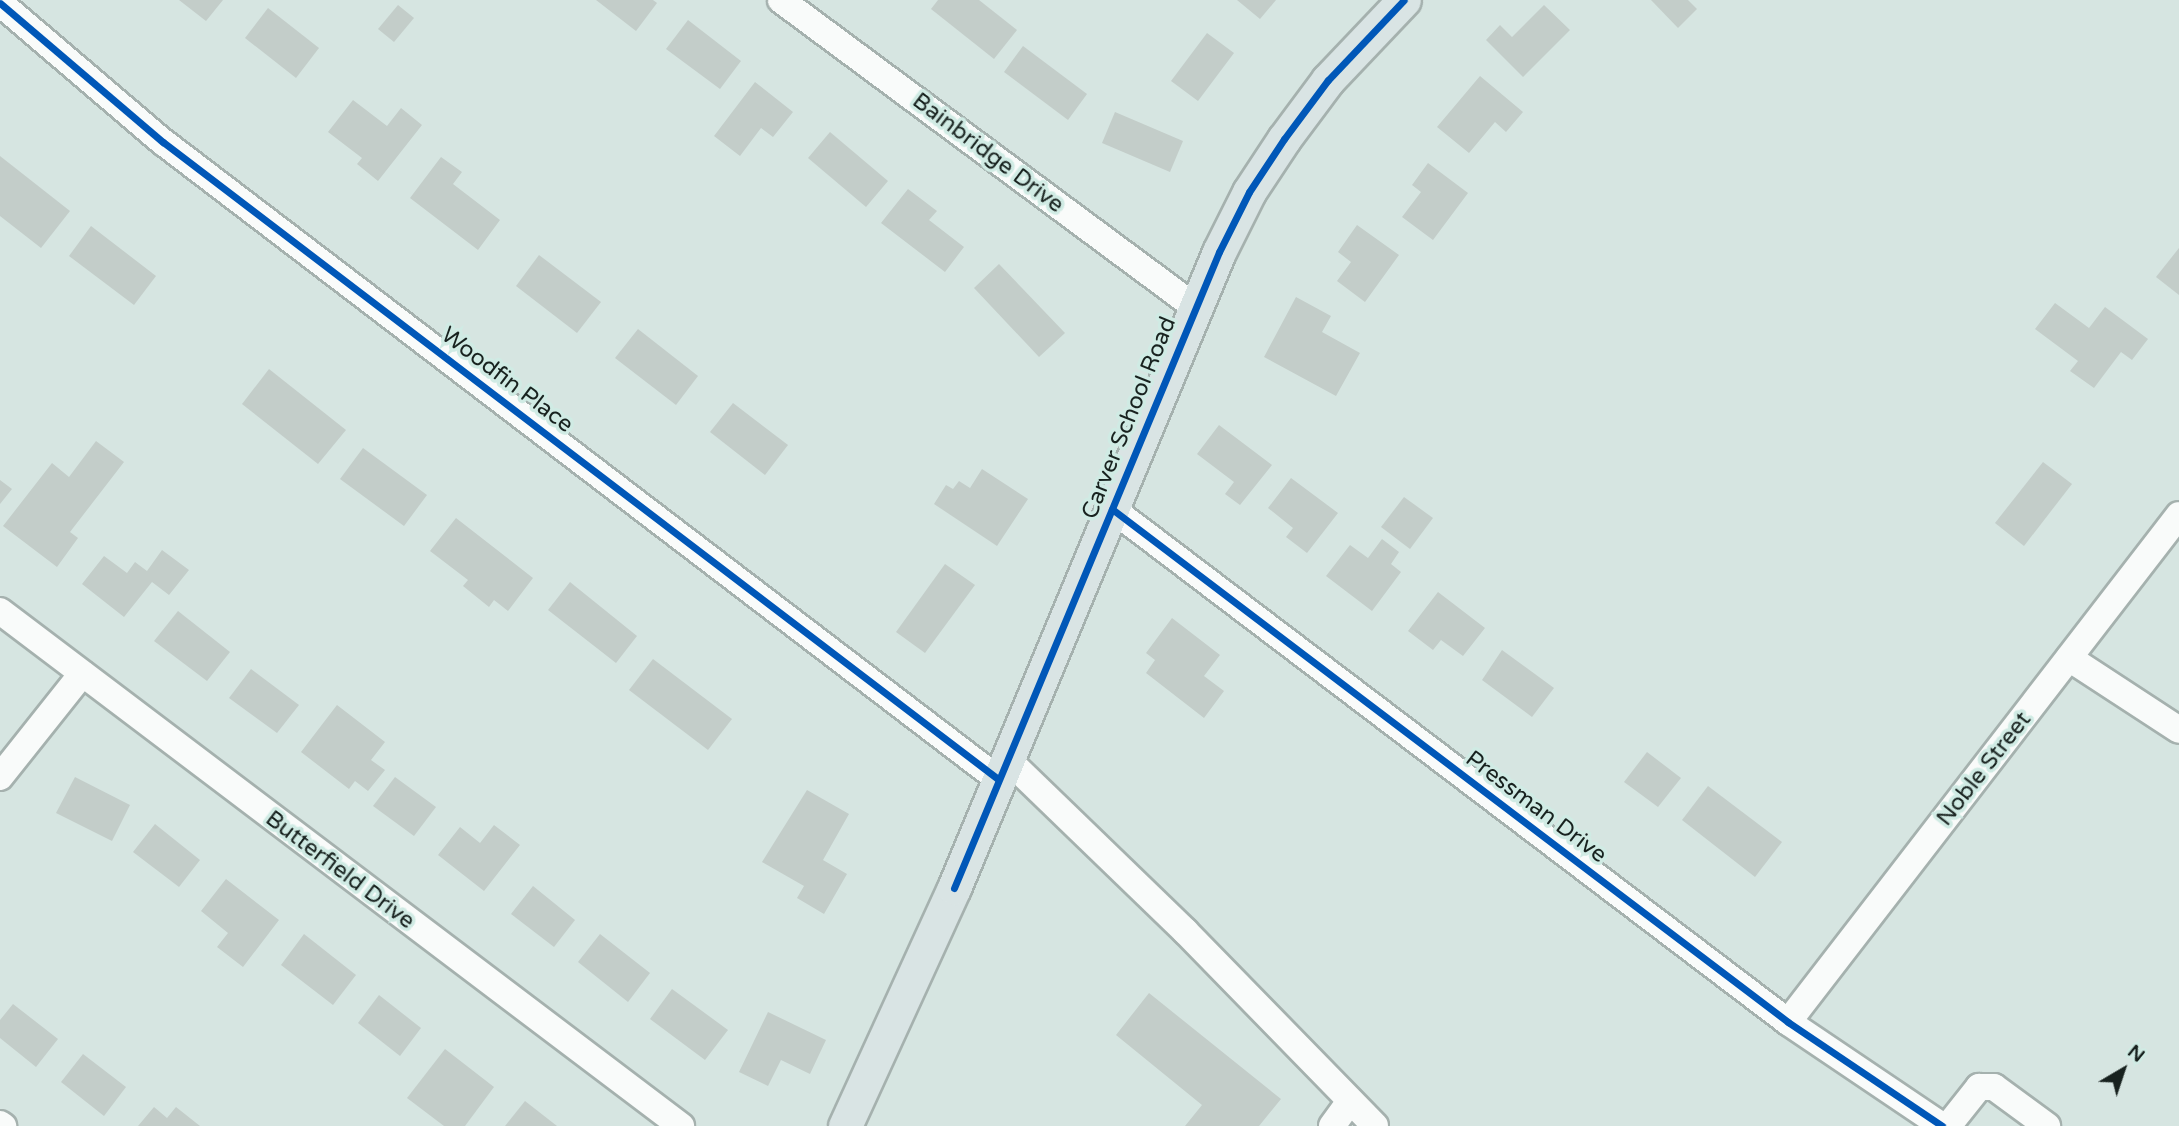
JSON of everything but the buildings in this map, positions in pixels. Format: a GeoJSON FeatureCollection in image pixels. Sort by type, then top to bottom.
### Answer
{"type":"FeatureCollection","features":[{"type":"Feature","properties":{"kind":"main road","name":"Carver School Road"},"geometry":{"type":"LineString","coordinates":[[845,1126],[1003,769],[1195,307],[1249,192],[1328,80],[1404,0]]}},
{"type":"Feature","properties":{"kind":"street","name":"Bainbridge Drive"},"geometry":{"type":"LineString","coordinates":[[781,0],[1195,307]]}},
{"type":"Feature","properties":{"kind":"street","name":"Woodfin Place"},"geometry":{"type":"LineString","coordinates":[[0,3],[163,142],[1003,769],[1185,931],[1375,1126]]}},
{"type":"Feature","properties":{"kind":"street","name":"Pressman Drive"},"geometry":{"type":"LineString","coordinates":[[1112,509],[1788,1022],[1942,1126]]}},
{"type":"Feature","properties":{"kind":"street","name":"Noble Street"},"geometry":{"type":"LineString","coordinates":[[1788,1022],[2179,515]]}},
{"type":"Feature","properties":{"kind":"street","name":"Butterfield Drive"},"geometry":{"type":"LineString","coordinates":[[0,611],[681,1126]]}},
{"type":"Feature","properties":{"kind":"street"},"geometry":{"type":"LineString","coordinates":[[2069,658],[2179,730]]}},
{"type":"Feature","properties":{"kind":"street"},"geometry":{"type":"LineString","coordinates":[[0,777],[82,674]]}},
{"type":"Feature","properties":{"kind":"street"},"geometry":{"type":"LineString","coordinates":[[1948,1126],[1979,1087],[1994,1087],[2047,1126]]}},
{"type":"Feature","properties":{"kind":"street"},"geometry":{"type":"LineString","coordinates":[[1332,1126],[1350,1101]]}},
{"type":"Feature","properties":{"kind":"cycle path"},"geometry":{"type":"LineString","coordinates":[[954,888],[1219,252],[1249,192],[1328,80],[1404,0]]}},
{"type":"Feature","properties":{"kind":"cycle path"},"geometry":{"type":"LineString","coordinates":[[0,3],[163,142],[998,779]]}},
{"type":"Feature","properties":{"kind":"cycle path"},"geometry":{"type":"LineString","coordinates":[[1112,509],[1788,1022],[1942,1126]]}}]}
